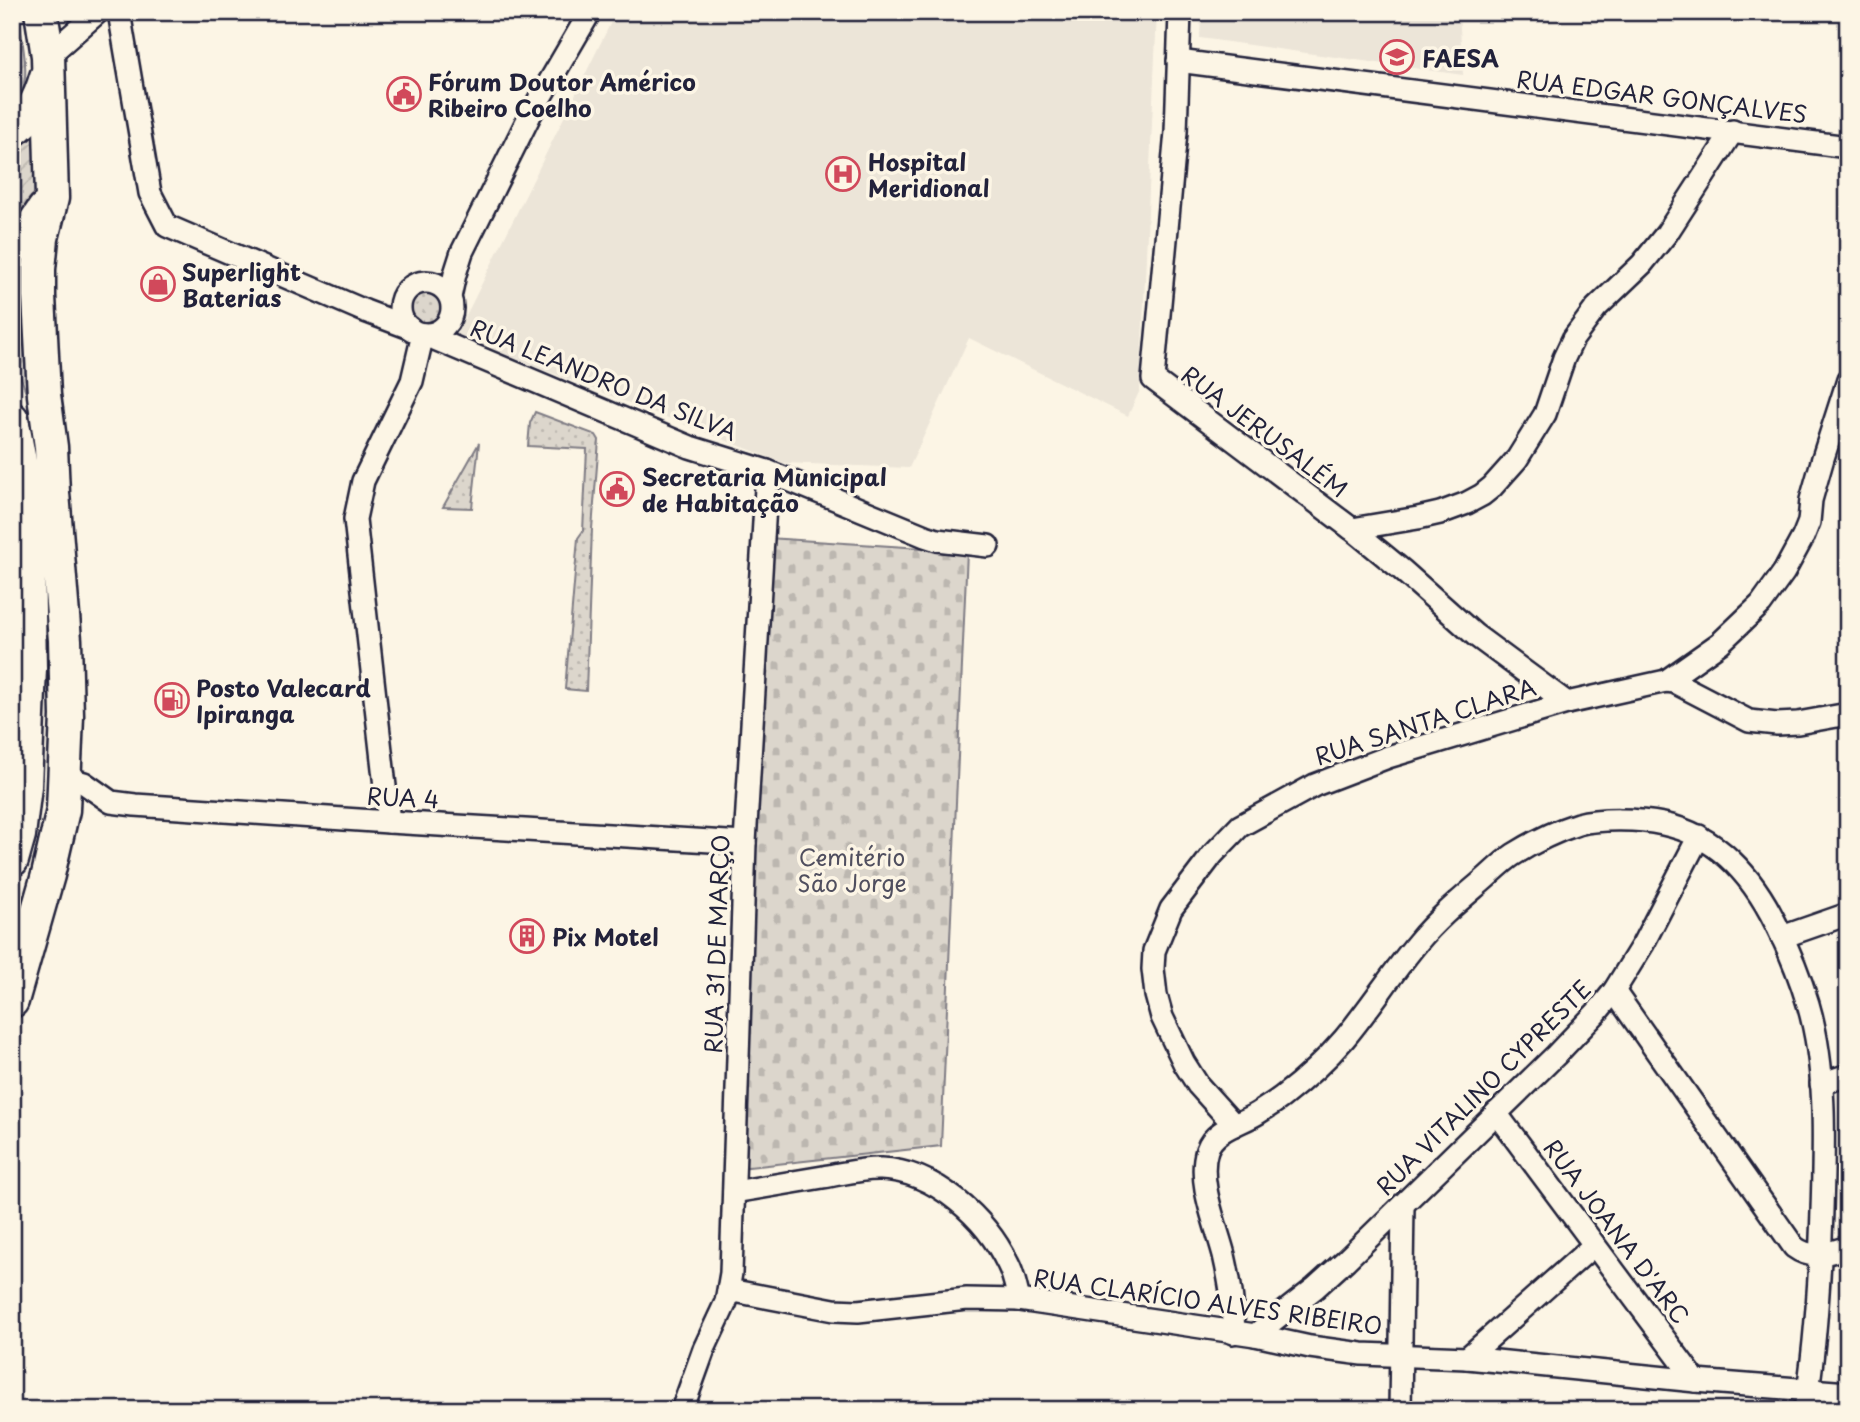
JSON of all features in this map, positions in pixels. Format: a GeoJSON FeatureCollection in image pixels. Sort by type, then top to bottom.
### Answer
{"type":"FeatureCollection","features":[{"type":"Feature","properties":{"kind":"main road"},"geometry":{"type":"LineString","coordinates":[[12,1001],[48,875],[63,810],[67,716],[65,640],[52,493],[51,447],[44,395],[39,296],[42,238],[52,198],[48,56],[41,12]]}},
{"type":"Feature","properties":{"kind":"main road"},"geometry":{"type":"LineString","coordinates":[[12,131],[28,116],[40,98],[48,56]]}},
{"type":"Feature","properties":{"kind":"main road"},"geometry":{"type":"LineString","coordinates":[[12,248],[25,237],[52,198]]}},
{"type":"Feature","properties":{"kind":"main road"},"geometry":{"type":"LineString","coordinates":[[12,419],[27,499],[30,668],[25,786],[19,835],[12,860]]}},
{"type":"Feature","properties":{"kind":"main road"},"geometry":{"type":"LineString","coordinates":[[30,668],[34,696],[34,740],[37,750],[44,760],[64,777]]}},
{"type":"Feature","properties":{"kind":"street"},"geometry":{"type":"LineString","coordinates":[[48,56],[98,12]]}},
{"type":"Feature","properties":{"kind":"street","name":"RUA LEANDRO DA SILVA"},"geometry":{"type":"LineString","coordinates":[[118,12],[150,192],[167,226],[690,447],[767,471],[937,540],[988,546]]}},
{"type":"Feature","properties":{"kind":"street"},"geometry":{"type":"LineString","coordinates":[[450,297],[446,290],[432,282],[412,286],[403,296],[401,317],[416,331],[439,331],[448,322],[452,311],[450,297],[462,252],[530,115],[590,12]]}},
{"type":"Feature","properties":{"kind":"street","name":"RUA JERUSALÉM"},"geometry":{"type":"LineString","coordinates":[[1180,12],[1176,132],[1153,379],[1352,529],[1475,635],[1567,703]]}},
{"type":"Feature","properties":{"kind":"street","name":"RUA EDGAR GONÇALVES"},"geometry":{"type":"LineString","coordinates":[[1178,61],[1848,147]]}},
{"type":"Feature","properties":{"kind":"street"},"geometry":{"type":"LineString","coordinates":[[1352,529],[1440,513],[1467,503],[1492,487],[1517,459],[1545,414],[1573,340],[1596,308],[1642,264],[1667,233],[1733,131]]}},
{"type":"Feature","properties":{"kind":"street"},"geometry":{"type":"LineString","coordinates":[[365,311],[395,302],[412,286],[462,252]]}},
{"type":"Feature","properties":{"kind":"street"},"geometry":{"type":"LineString","coordinates":[[389,822],[355,519],[363,481],[412,381],[416,331]]}},
{"type":"Feature","properties":{"kind":"street"},"geometry":{"type":"LineString","coordinates":[[1666,681],[1720,643],[1761,604],[1784,572],[1809,522],[1811,500],[1848,380]]}},
{"type":"Feature","properties":{"kind":"street","name":"RUA 31 DE MARÇO"},"geometry":{"type":"LineString","coordinates":[[682,1410],[729,1290],[745,843],[767,471]]}},
{"type":"Feature","properties":{"kind":"street"},"geometry":{"type":"LineString","coordinates":[[1666,681],[1674,682],[1749,721],[1798,723],[1848,714]]}},
{"type":"Feature","properties":{"kind":"street","name":"RUA SANTA CLARA"},"geometry":{"type":"LineString","coordinates":[[1234,1125],[1198,1085],[1184,1063],[1162,1017],[1153,969],[1154,951],[1171,909],[1213,855],[1240,826],[1315,785],[1388,757],[1567,703],[1666,681]]}},
{"type":"Feature","properties":{"kind":"street","name":"RUA 4"},"geometry":{"type":"LineString","coordinates":[[64,777],[84,783],[111,802],[148,806],[745,843]]}},
{"type":"Feature","properties":{"kind":"street"},"geometry":{"type":"LineString","coordinates":[[1233,1333],[1227,1270],[1208,1198],[1205,1161],[1213,1139],[1282,1097],[1325,1060],[1358,1022],[1419,940],[1445,913],[1510,857],[1538,841],[1579,824],[1651,821],[1676,826],[1699,836],[1729,857],[1753,884],[1767,905],[1782,937],[1808,1004],[1814,1027],[1825,1135],[1820,1254],[1807,1400]]}},
{"type":"Feature","properties":{"kind":"street","name":"RUA VITALINO CYPRESTE"},"geometry":{"type":"LineString","coordinates":[[1255,1335],[1315,1288],[1579,1033],[1614,991],[1658,919],[1699,836]]}},
{"type":"Feature","properties":{"kind":"street"},"geometry":{"type":"LineString","coordinates":[[1782,937],[1848,914]]}},
{"type":"Feature","properties":{"kind":"street"},"geometry":{"type":"LineString","coordinates":[[1614,991],[1787,1239],[1802,1253],[1810,1255],[1848,1247]]}},
{"type":"Feature","properties":{"kind":"street"},"geometry":{"type":"LineString","coordinates":[[1821,1084],[1848,1075]]}},
{"type":"Feature","properties":{"kind":"street","name":"RUA JOANA D'ARC"},"geometry":{"type":"LineString","coordinates":[[1496,1113],[1696,1381]]}},
{"type":"Feature","properties":{"kind":"street"},"geometry":{"type":"LineString","coordinates":[[734,1192],[881,1169],[919,1178],[954,1199],[987,1232],[1008,1265],[1019,1300]]}},
{"type":"Feature","properties":{"kind":"street"},"geometry":{"type":"LineString","coordinates":[[1400,1410],[1403,1205]]}},
{"type":"Feature","properties":{"kind":"street"},"geometry":{"type":"LineString","coordinates":[[1467,1358],[1594,1245]]}},
{"type":"Feature","properties":{"kind":"street","name":"RUA CLARÍCIO ALVES RIBEIRO"},"geometry":{"type":"LineString","coordinates":[[729,1290],[834,1310],[858,1311],[967,1299],[1019,1300],[1255,1335],[1339,1352],[1467,1358],[1696,1381],[1807,1400],[1848,1394]]}},
{"type":"Feature","properties":{"kind":"shaded area","name":"Hospital Meridional"},"geometry":{"type":"Polygon","coordinates":[[[616,12],[1157,12],[1140,390],[1128,416],[969,338],[909,468],[784,463],[456,336],[616,12]]]}},
{"type":"Feature","properties":{"kind":"shaded area","name":"FAESA"},"geometry":{"type":"Polygon","coordinates":[[[1201,12],[1459,12],[1463,75],[1200,38],[1201,12]]]}},
{"type":"Feature","properties":{"kind":"green space"},"geometry":{"type":"Polygon","coordinates":[[[12,12],[18,12],[25,77],[19,102],[12,113],[12,12]]]}},
{"type":"Feature","properties":{"kind":"green space"},"geometry":{"type":"Polygon","coordinates":[[[41,117],[40,181],[30,211],[12,225],[12,143],[41,117]]]}},
{"type":"Feature","properties":{"kind":"green space"},"geometry":{"type":"Polygon","coordinates":[[[24,252],[26,317],[39,427],[12,354],[12,262],[24,252]]]}},
{"type":"Feature","properties":{"kind":"green space"},"geometry":{"type":"Polygon","coordinates":[[[424,282],[443,290],[451,304],[447,321],[430,333],[402,316],[402,304],[406,294],[413,286],[424,282]]]}},
{"type":"Feature","properties":{"kind":"green space"},"geometry":{"type":"Polygon","coordinates":[[[535,412],[596,435],[599,440],[592,529],[586,691],[565,689],[578,538],[583,531],[587,449],[528,446],[530,423],[535,412]]]}},
{"type":"Feature","properties":{"kind":"green space"},"geometry":{"type":"Polygon","coordinates":[[[479,443],[472,508],[443,507],[479,443]]]}},
{"type":"Feature","properties":{"kind":"green space","name":"Cemitério São Jorge"},"geometry":{"type":"Polygon","coordinates":[[[768,538],[967,551],[941,1146],[740,1168],[768,538]]]}},
{"type":"Feature","properties":{"kind":"place","name":"FAESA"},"geometry":{"type":"Point","coordinates":[1397,57]}},
{"type":"Feature","properties":{"kind":"place","name":"Fórum Doutor Américo Ribeiro Coelho"},"geometry":{"type":"Point","coordinates":[404,94]}},
{"type":"Feature","properties":{"kind":"place","name":"Hospital Meridional"},"geometry":{"type":"Point","coordinates":[843,174]}},
{"type":"Feature","properties":{"kind":"place","name":"Superlight Baterias"},"geometry":{"type":"Point","coordinates":[158,284]}},
{"type":"Feature","properties":{"kind":"place","name":"Secretaria Municipal de Habitação"},"geometry":{"type":"Point","coordinates":[617,489]}},
{"type":"Feature","properties":{"kind":"place","name":"Posto Valecard Ipiranga"},"geometry":{"type":"Point","coordinates":[172,700]}},
{"type":"Feature","properties":{"kind":"place","name":"Pix Motel"},"geometry":{"type":"Point","coordinates":[527,936]}}]}
